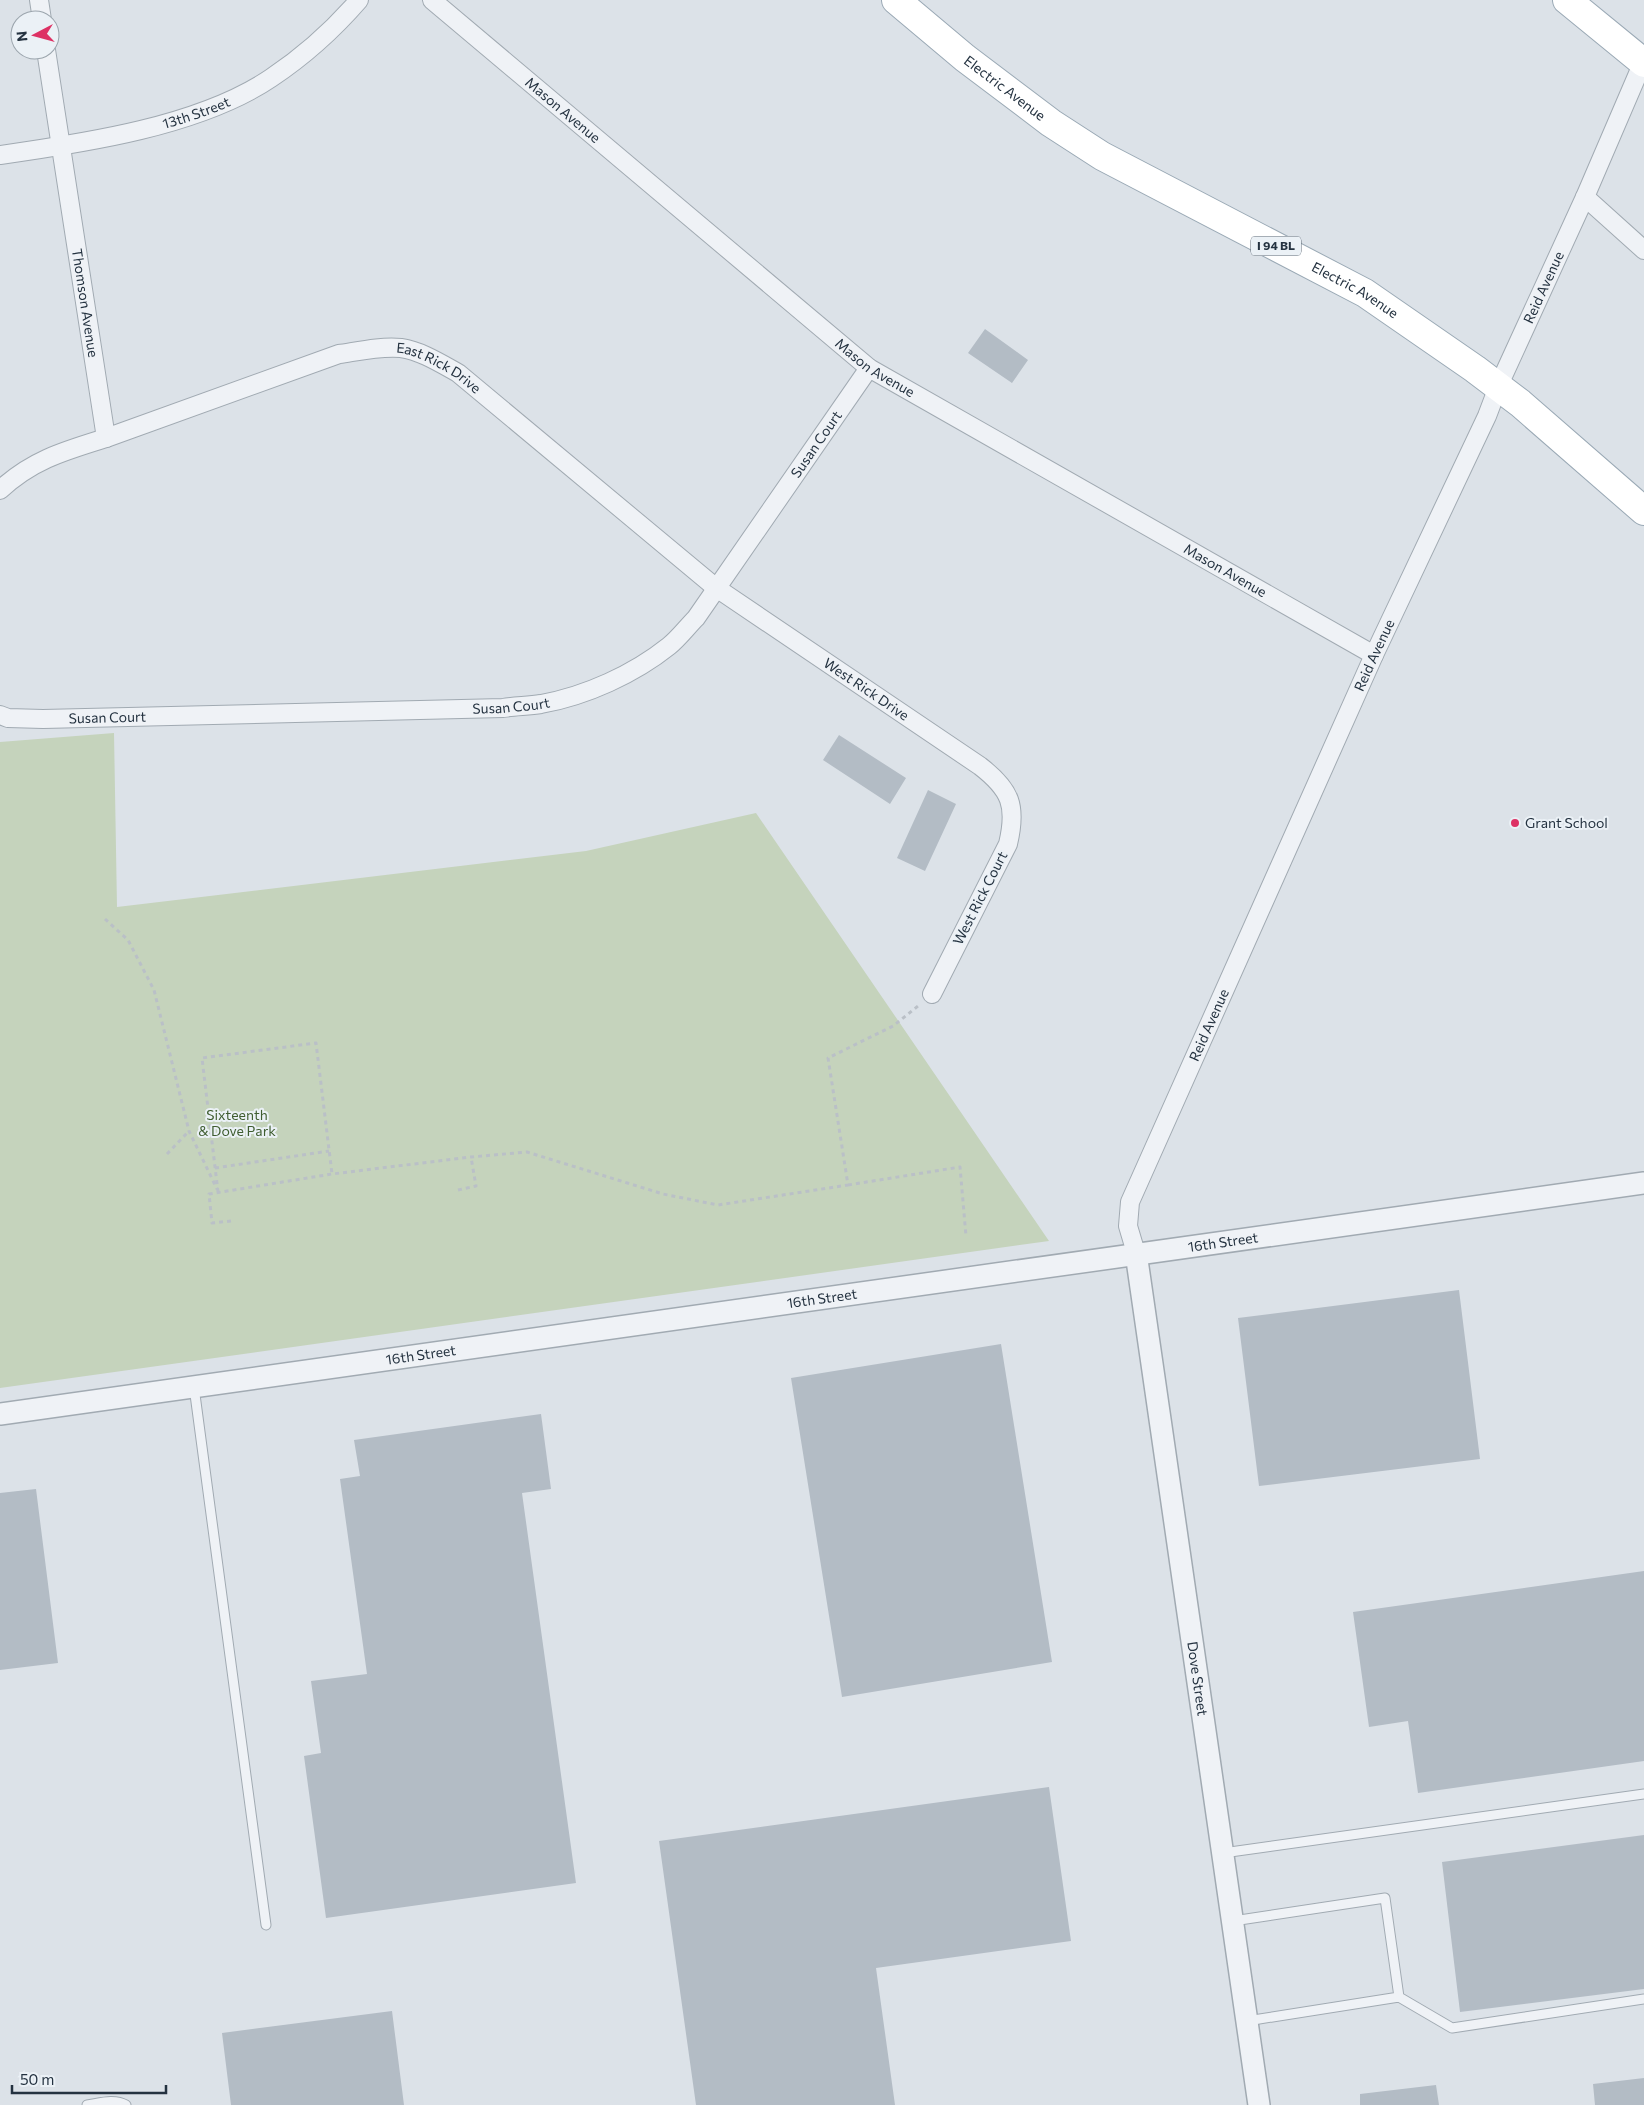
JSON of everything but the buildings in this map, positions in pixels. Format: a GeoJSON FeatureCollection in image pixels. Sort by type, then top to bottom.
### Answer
{"type":"FeatureCollection","features":[{"type":"Feature","properties":{"kind":"main road","name":"Electric Avenue"},"geometry":{"type":"LineString","coordinates":[[896,0],[965,58],[1051,123],[1088,146],[1365,293],[1520,403],[1644,511]]}},
{"type":"Feature","properties":{"kind":"main road"},"geometry":{"type":"LineString","coordinates":[[1566,0],[1643,62]]}},
{"type":"Feature","properties":{"kind":"street","name":"13th Street"},"geometry":{"type":"LineString","coordinates":[[0,155],[60,147],[177,120],[223,103],[270,78],[314,46],[359,0]]}},
{"type":"Feature","properties":{"kind":"street","name":"Mason Avenue"},"geometry":{"type":"LineString","coordinates":[[432,0],[869,368],[1374,655]]}},
{"type":"Feature","properties":{"kind":"street","name":"Thomson Avenue"},"geometry":{"type":"LineString","coordinates":[[47,60],[106,438]]}},
{"type":"Feature","properties":{"kind":"street","name":"Reid Avenue"},"geometry":{"type":"LineString","coordinates":[[1136,1253],[1128,1226],[1130,1202],[1374,655],[1487,416],[1498,387],[1643,62]]}},
{"type":"Feature","properties":{"kind":"street"},"geometry":{"type":"LineString","coordinates":[[1584,197],[1644,250]]}},
{"type":"Feature","properties":{"kind":"street","name":"East Rick Drive"},"geometry":{"type":"LineString","coordinates":[[106,438],[339,354],[371,349],[401,348],[424,355],[458,373],[715,587]]}},
{"type":"Feature","properties":{"kind":"street","name":"Susan Court"},"geometry":{"type":"LineString","coordinates":[[0,715],[8,718],[44,719],[502,708],[542,703],[601,684],[644,664],[671,645],[696,618],[715,587],[869,368]]}},
{"type":"Feature","properties":{"kind":"street"},"geometry":{"type":"LineString","coordinates":[[0,490],[34,464],[69,449],[106,438]]}},
{"type":"Feature","properties":{"kind":"street","name":"West Rick Drive"},"geometry":{"type":"LineString","coordinates":[[715,587],[980,766],[992,776],[1010,798]]}},
{"type":"Feature","properties":{"kind":"street","name":"West Rick Court"},"geometry":{"type":"LineString","coordinates":[[932,994],[1008,844],[1011,829],[1010,798]]}},
{"type":"Feature","properties":{"kind":"street","name":"16th Street"},"geometry":{"type":"LineString","coordinates":[[0,1414],[1644,1183]]}},
{"type":"Feature","properties":{"kind":"street","name":"Dove Street"},"geometry":{"type":"LineString","coordinates":[[1136,1253],[1259,2105]]}},
{"type":"Feature","properties":{"kind":"lane"},"geometry":{"type":"LineString","coordinates":[[194,1386],[266,1925]]}},
{"type":"Feature","properties":{"kind":"lane"},"geometry":{"type":"LineString","coordinates":[[1223,1853],[1644,1794]]}},
{"type":"Feature","properties":{"kind":"lane"},"geometry":{"type":"LineString","coordinates":[[1233,1921],[1384,1898],[1399,1997]]}},
{"type":"Feature","properties":{"kind":"lane"},"geometry":{"type":"LineString","coordinates":[[1247,2021],[1399,1997],[1452,2028],[1644,2000]]}},
{"type":"Feature","properties":{"kind":"lane"},"geometry":{"type":"LineString","coordinates":[[87,2105],[120,2101],[126,2105]]}},
{"type":"Feature","properties":{"kind":"path"},"geometry":{"type":"LineString","coordinates":[[105,919],[128,940],[154,990],[189,1131],[218,1192]]}},
{"type":"Feature","properties":{"kind":"path"},"geometry":{"type":"LineString","coordinates":[[848,1184],[828,1058],[894,1026],[932,994]]}},
{"type":"Feature","properties":{"kind":"path"},"geometry":{"type":"LineString","coordinates":[[218,1192],[202,1058],[316,1043],[332,1174]]}},
{"type":"Feature","properties":{"kind":"path"},"geometry":{"type":"LineString","coordinates":[[167,1154],[189,1131]]}},
{"type":"Feature","properties":{"kind":"path"},"geometry":{"type":"LineString","coordinates":[[215,1168],[329,1151]]}},
{"type":"Feature","properties":{"kind":"path"},"geometry":{"type":"LineString","coordinates":[[231,1221],[212,1223],[209,1194],[332,1174],[471,1156],[527,1152],[663,1194],[718,1205],[960,1167],[966,1236]]}},
{"type":"Feature","properties":{"kind":"path"},"geometry":{"type":"LineString","coordinates":[[458,1190],[476,1186],[471,1156]]}},
{"type":"Feature","properties":{"kind":"green space","name":"Sixteenth & Dove Park"},"geometry":{"type":"Polygon","coordinates":[[[114,733],[117,907],[586,851],[756,813],[1049,1241],[0,1388],[0,742],[114,733]]]}},
{"type":"Feature","properties":{"kind":"place","name":"Grant School"},"geometry":{"type":"Point","coordinates":[1515,823]}}]}
